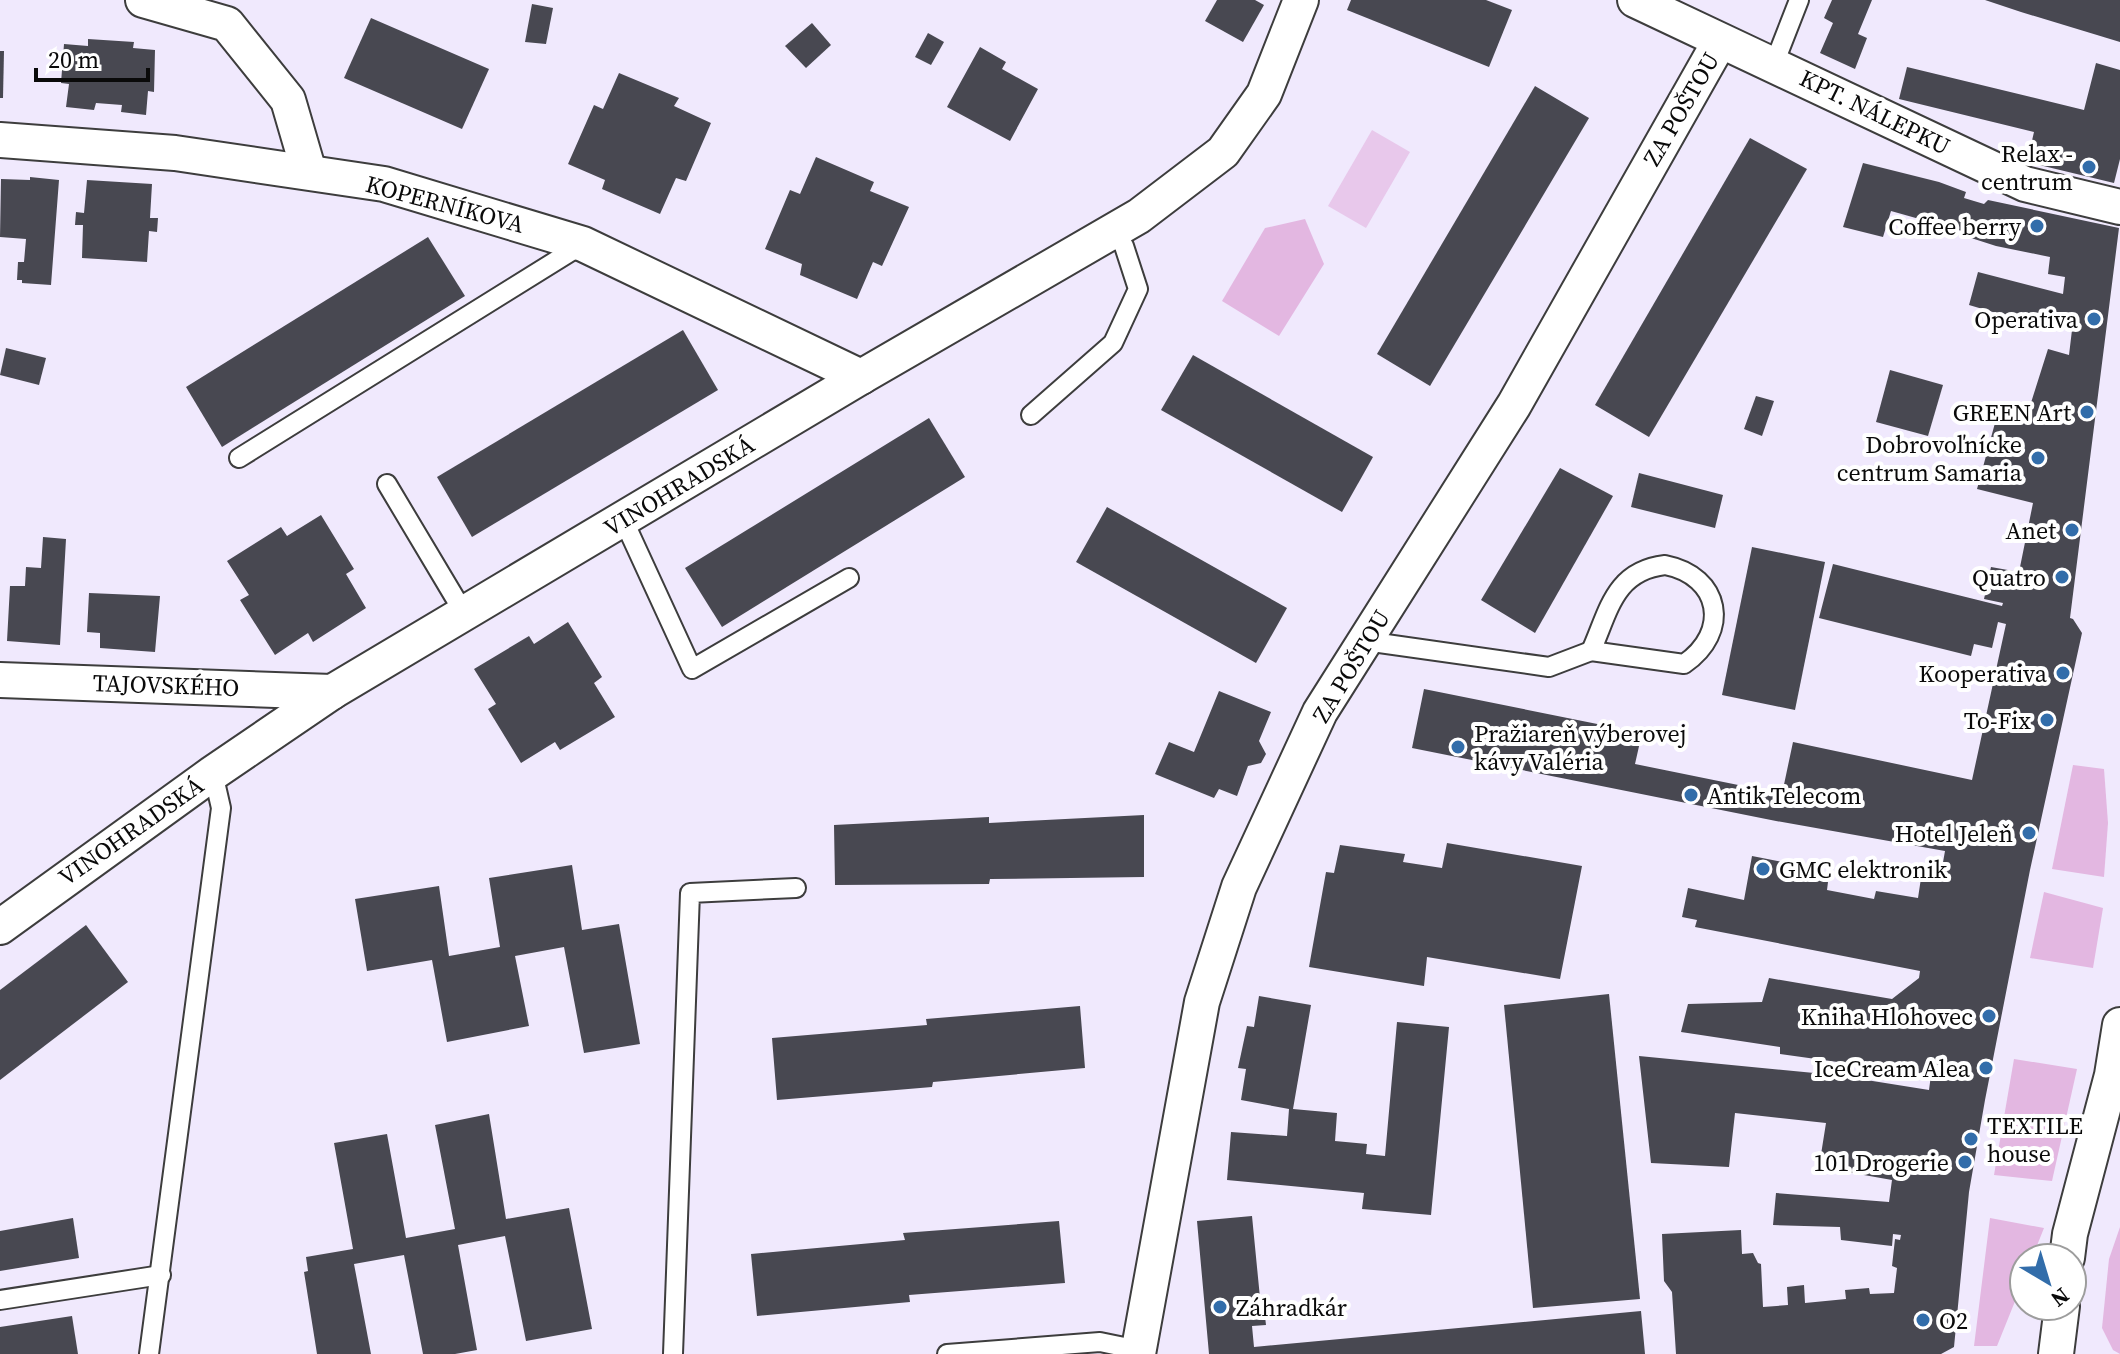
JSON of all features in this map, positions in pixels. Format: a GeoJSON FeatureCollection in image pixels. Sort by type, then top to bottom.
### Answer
{"type":"FeatureCollection","features":[{"type":"Feature","properties":{"kind":"street"},"geometry":{"type":"LineString","coordinates":[[143,0],[227,24],[288,100],[309,172]]}},
{"type":"Feature","properties":{"kind":"street","name":"VINOHRADSKÁ"},"geometry":{"type":"LineString","coordinates":[[0,927],[213,773],[332,692],[861,377],[1139,216],[1223,152],[1264,94],[1301,0]]}},
{"type":"Feature","properties":{"kind":"street","name":"KPT. NÁLEPKU"},"geometry":{"type":"LineString","coordinates":[[1635,0],[2025,184],[2120,207]]}},
{"type":"Feature","properties":{"kind":"street","name":"ZA POŠTOU"},"geometry":{"type":"LineString","coordinates":[[1138,1352],[1202,1002],[1239,887],[1320,712],[1514,405],[1720,41]]}},
{"type":"Feature","properties":{"kind":"street","name":"KOPERNÍKOVA"},"geometry":{"type":"LineString","coordinates":[[0,140],[175,153],[384,184],[583,244],[861,377]]}},
{"type":"Feature","properties":{"kind":"street","name":"TAJOVSKÉHO"},"geometry":{"type":"LineString","coordinates":[[0,680],[332,692]]}},
{"type":"Feature","properties":{"kind":"street"},"geometry":{"type":"LineString","coordinates":[[2069,1242],[2112,1075],[2120,1025]]}},
{"type":"Feature","properties":{"kind":"street"},"geometry":{"type":"LineString","coordinates":[[2056,1354],[2060,1322]]}},
{"type":"Feature","properties":{"kind":"lane"},"geometry":{"type":"LineString","coordinates":[[1774,64],[1799,0]]}},
{"type":"Feature","properties":{"kind":"lane"},"geometry":{"type":"LineString","coordinates":[[1031,415],[1113,343],[1138,289],[1124,246],[1113,231]]}},
{"type":"Feature","properties":{"kind":"lane"},"geometry":{"type":"LineString","coordinates":[[239,458],[583,244]]}},
{"type":"Feature","properties":{"kind":"lane"},"geometry":{"type":"LineString","coordinates":[[387,484],[464,613]]}},
{"type":"Feature","properties":{"kind":"lane"},"geometry":{"type":"LineString","coordinates":[[623,519],[692,669],[849,578]]}},
{"type":"Feature","properties":{"kind":"lane"},"geometry":{"type":"LineString","coordinates":[[1365,641],[1549,667],[1591,651],[1684,664],[1699,654],[1711,631],[1713,605],[1706,589],[1681,568],[1665,565],[1648,567],[1633,574],[1621,585],[1591,651]]}},
{"type":"Feature","properties":{"kind":"lane"},"geometry":{"type":"LineString","coordinates":[[149,1354],[221,808],[213,773]]}},
{"type":"Feature","properties":{"kind":"lane"},"geometry":{"type":"LineString","coordinates":[[673,1354],[690,893],[796,888]]}},
{"type":"Feature","properties":{"kind":"lane"},"geometry":{"type":"LineString","coordinates":[[0,1300],[161,1275]]}},
{"type":"Feature","properties":{"kind":"lane"},"geometry":{"type":"LineString","coordinates":[[947,1354],[1100,1342],[1138,1352]]}},
{"type":"Feature","properties":{"kind":"shaded area"},"geometry":{"type":"Polygon","coordinates":[[[1372,130],[1410,152],[1366,228],[1328,206],[1372,130]]]}},
{"type":"Feature","properties":{"kind":"shaded area"},"geometry":{"type":"Polygon","coordinates":[[[1305,219],[1324,264],[1279,336],[1222,301],[1265,228],[1305,219]]]}},
{"type":"Feature","properties":{"kind":"shaded area"},"geometry":{"type":"Polygon","coordinates":[[[2073,765],[2104,769],[2108,823],[2104,877],[2052,869],[2073,765]]]}},
{"type":"Feature","properties":{"kind":"shaded area"},"geometry":{"type":"Polygon","coordinates":[[[2044,892],[2103,908],[2093,968],[2030,958],[2044,892]]]}},
{"type":"Feature","properties":{"kind":"shaded area"},"geometry":{"type":"Polygon","coordinates":[[[2014,1059],[2077,1069],[2052,1181],[1994,1175],[2014,1059]]]}},
{"type":"Feature","properties":{"kind":"shaded area"},"geometry":{"type":"Polygon","coordinates":[[[1990,1218],[2044,1228],[2038,1242],[2008,1242],[2008,1319],[1997,1346],[1974,1346],[1990,1218]]]}},
{"type":"Feature","properties":{"kind":"shaded area"},"geometry":{"type":"Polygon","coordinates":[[[2120,1227],[2120,1354],[2113,1350],[2102,1328],[2109,1259],[2120,1227]]]}},
{"type":"Feature","properties":{"kind":"building"},"geometry":{"type":"Polygon","coordinates":[[[1217,0],[1255,0],[1264,5],[1243,42],[1205,21],[1217,0]]]}},
{"type":"Feature","properties":{"kind":"building"},"geometry":{"type":"Polygon","coordinates":[[[1351,0],[1486,0],[1512,10],[1489,67],[1347,10],[1351,0]]]}},
{"type":"Feature","properties":{"kind":"building"},"geometry":{"type":"Polygon","coordinates":[[[1832,0],[1872,0],[1858,34],[1867,38],[1855,69],[1820,53],[1833,23],[1824,18],[1832,0]]]}},
{"type":"Feature","properties":{"kind":"building"},"geometry":{"type":"Polygon","coordinates":[[[1985,0],[2120,0],[2120,42],[2021,12],[1985,0]]]}},
{"type":"Feature","properties":{"kind":"building"},"geometry":{"type":"Polygon","coordinates":[[[532,4],[553,8],[546,44],[525,42],[532,4]]]}},
{"type":"Feature","properties":{"kind":"building"},"geometry":{"type":"Polygon","coordinates":[[[371,18],[489,69],[462,129],[344,78],[371,18]]]}},
{"type":"Feature","properties":{"kind":"building"},"geometry":{"type":"Polygon","coordinates":[[[812,23],[831,45],[806,68],[785,46],[812,23]]]}},
{"type":"Feature","properties":{"kind":"building"},"geometry":{"type":"Polygon","coordinates":[[[928,33],[944,42],[931,65],[915,57],[928,33]]]}},
{"type":"Feature","properties":{"kind":"building"},"geometry":{"type":"Polygon","coordinates":[[[88,39],[134,42],[133,48],[155,50],[154,92],[148,91],[146,115],[121,112],[122,105],[96,103],[94,110],[66,107],[69,84],[61,83],[64,44],[88,46],[88,39]]]}},
{"type":"Feature","properties":{"kind":"building"},"geometry":{"type":"Polygon","coordinates":[[[980,47],[1006,62],[1002,69],[1038,89],[1010,141],[947,107],[980,47]]]}},
{"type":"Feature","properties":{"kind":"building"},"geometry":{"type":"Polygon","coordinates":[[[0,51],[4,51],[3,98],[0,98],[0,51]]]}},
{"type":"Feature","properties":{"kind":"building"},"geometry":{"type":"Polygon","coordinates":[[[2096,63],[2120,70],[2120,159],[2114,183],[2027,162],[2034,132],[1899,99],[1907,67],[2084,110],[2096,63]]]}},
{"type":"Feature","properties":{"kind":"building"},"geometry":{"type":"Polygon","coordinates":[[[619,73],[679,98],[674,106],[711,123],[686,181],[676,178],[660,214],[602,189],[605,180],[568,164],[594,105],[603,109],[619,73]]]}},
{"type":"Feature","properties":{"kind":"building"},"geometry":{"type":"Polygon","coordinates":[[[1535,86],[1589,118],[1430,386],[1377,354],[1535,86]]]}},
{"type":"Feature","properties":{"kind":"building"},"geometry":{"type":"Polygon","coordinates":[[[1750,138],[1807,169],[1649,437],[1595,405],[1750,138]]]}},
{"type":"Feature","properties":{"kind":"building"},"geometry":{"type":"Polygon","coordinates":[[[816,157],[874,182],[870,191],[909,207],[882,266],[873,262],[857,299],[800,275],[802,264],[765,249],[790,190],[800,194],[816,157]]]}},
{"type":"Feature","properties":{"kind":"building"},"geometry":{"type":"Polygon","coordinates":[[[1863,163],[1939,182],[1966,192],[1964,198],[1984,204],[1988,200],[2119,228],[2070,618],[2082,633],[2030,870],[1985,1100],[1969,1192],[1954,1347],[1941,1354],[1676,1354],[1672,1292],[1664,1281],[1662,1234],[1741,1230],[1742,1254],[1753,1253],[1761,1264],[1763,1307],[1788,1305],[1787,1287],[1804,1285],[1805,1303],[1846,1299],[1845,1290],[1869,1288],[1870,1294],[1894,1293],[1897,1268],[1892,1266],[1895,1239],[1900,1240],[1901,1235],[1893,1234],[1892,1246],[1841,1240],[1840,1227],[1773,1225],[1776,1193],[1889,1202],[1892,1180],[1819,1167],[1826,1123],[1735,1113],[1729,1167],[1651,1163],[1639,1056],[1835,1075],[1929,1090],[1931,1075],[1780,1054],[1780,1047],[1681,1032],[1688,1004],[1762,1002],[1769,978],[1892,999],[1919,978],[1920,971],[1695,927],[1697,920],[1682,917],[1688,888],[1744,900],[1752,856],[1793,864],[1791,875],[1828,882],[1827,890],[1874,899],[1876,891],[1918,898],[1923,865],[1942,868],[1945,851],[1776,821],[1412,748],[1424,689],[1642,733],[1635,764],[1782,794],[1793,742],[1972,780],[2006,624],[1998,622],[1992,648],[1974,644],[1971,656],[1819,618],[1833,564],[2002,606],[2003,603],[1984,599],[1991,567],[2019,572],[2033,503],[1977,489],[2001,401],[2029,409],[2048,349],[2069,355],[2072,330],[1969,305],[1978,272],[2063,294],[2065,277],[2048,274],[2050,257],[1996,246],[1968,237],[1969,233],[1891,211],[1883,237],[1843,227],[1863,163]]]}},
{"type":"Feature","properties":{"kind":"building"},"geometry":{"type":"Polygon","coordinates":[[[30,177],[59,180],[51,285],[17,280],[18,262],[24,262],[26,239],[0,237],[1,179],[30,180],[30,177]]]}},
{"type":"Feature","properties":{"kind":"building"},"geometry":{"type":"Polygon","coordinates":[[[87,180],[152,184],[150,218],[158,218],[157,232],[149,231],[147,262],[82,258],[83,225],[75,225],[76,212],[84,213],[87,180]]]}},
{"type":"Feature","properties":{"kind":"building"},"geometry":{"type":"Polygon","coordinates":[[[428,237],[465,296],[222,447],[186,387],[428,237]]]}},
{"type":"Feature","properties":{"kind":"building"},"geometry":{"type":"Polygon","coordinates":[[[683,330],[718,390],[472,537],[437,477],[683,330]]]}},
{"type":"Feature","properties":{"kind":"building"},"geometry":{"type":"Polygon","coordinates":[[[6,348],[46,358],[39,385],[0,375],[6,348]]]}},
{"type":"Feature","properties":{"kind":"building"},"geometry":{"type":"Polygon","coordinates":[[[1193,355],[1373,457],[1342,512],[1161,410],[1193,355]]]}},
{"type":"Feature","properties":{"kind":"building"},"geometry":{"type":"Polygon","coordinates":[[[1890,370],[1943,385],[1928,436],[1876,422],[1890,370]]]}},
{"type":"Feature","properties":{"kind":"building"},"geometry":{"type":"Polygon","coordinates":[[[1756,396],[1774,401],[1762,436],[1744,429],[1756,396]]]}},
{"type":"Feature","properties":{"kind":"building"},"geometry":{"type":"Polygon","coordinates":[[[929,418],[965,477],[722,627],[685,568],[929,418]]]}},
{"type":"Feature","properties":{"kind":"building"},"geometry":{"type":"Polygon","coordinates":[[[1560,468],[1613,496],[1535,633],[1481,600],[1560,468]]]}},
{"type":"Feature","properties":{"kind":"building"},"geometry":{"type":"Polygon","coordinates":[[[1639,473],[1723,495],[1715,528],[1631,507],[1639,473]]]}},
{"type":"Feature","properties":{"kind":"building"},"geometry":{"type":"Polygon","coordinates":[[[1107,507],[1287,608],[1256,663],[1076,562],[1107,507]]]}},
{"type":"Feature","properties":{"kind":"building"},"geometry":{"type":"Polygon","coordinates":[[[321,515],[354,569],[346,574],[366,608],[313,642],[308,633],[275,655],[240,600],[249,595],[227,561],[281,527],[287,536],[321,515]]]}},
{"type":"Feature","properties":{"kind":"building"},"geometry":{"type":"Polygon","coordinates":[[[43,537],[66,539],[60,645],[7,641],[10,586],[25,586],[26,567],[41,568],[43,537]]]}},
{"type":"Feature","properties":{"kind":"building"},"geometry":{"type":"Polygon","coordinates":[[[1752,547],[1825,562],[1795,710],[1722,695],[1752,547]]]}},
{"type":"Feature","properties":{"kind":"building"},"geometry":{"type":"Polygon","coordinates":[[[89,593],[160,596],[155,652],[100,648],[100,633],[87,632],[89,593]]]}},
{"type":"Feature","properties":{"kind":"building"},"geometry":{"type":"Polygon","coordinates":[[[568,622],[602,677],[594,683],[615,717],[560,750],[555,742],[521,763],[488,709],[496,704],[474,669],[529,636],[534,644],[568,622]]]}},
{"type":"Feature","properties":{"kind":"building"},"geometry":{"type":"Polygon","coordinates":[[[1219,691],[1271,712],[1259,741],[1266,754],[1261,763],[1248,766],[1237,796],[1219,789],[1214,798],[1155,774],[1169,742],[1194,752],[1219,691]]]}},
{"type":"Feature","properties":{"kind":"building"},"geometry":{"type":"Polygon","coordinates":[[[1144,815],[1144,877],[990,879],[989,884],[835,885],[834,825],[989,817],[989,823],[1144,815]]]}},
{"type":"Feature","properties":{"kind":"building"},"geometry":{"type":"Polygon","coordinates":[[[1447,843],[1582,866],[1560,979],[1427,957],[1424,986],[1309,967],[1326,872],[1334,873],[1340,845],[1405,854],[1403,862],[1442,868],[1447,843]]]}},
{"type":"Feature","properties":{"kind":"building"},"geometry":{"type":"Polygon","coordinates":[[[572,865],[582,930],[619,924],[640,1044],[584,1053],[564,947],[515,956],[529,1026],[447,1042],[432,960],[367,971],[355,899],[439,886],[449,956],[500,947],[489,878],[572,865]]]}},
{"type":"Feature","properties":{"kind":"building"},"geometry":{"type":"Polygon","coordinates":[[[86,925],[128,982],[0,1080],[0,990],[86,925]]]}},
{"type":"Feature","properties":{"kind":"building"},"geometry":{"type":"Polygon","coordinates":[[[1609,994],[1640,1299],[1533,1308],[1504,1005],[1609,994]]]}},
{"type":"Feature","properties":{"kind":"building"},"geometry":{"type":"Polygon","coordinates":[[[1259,996],[1311,1005],[1293,1109],[1337,1113],[1335,1141],[1367,1144],[1366,1154],[1385,1156],[1397,1022],[1449,1027],[1431,1215],[1362,1209],[1364,1193],[1227,1180],[1231,1132],[1287,1136],[1289,1109],[1241,1100],[1246,1069],[1238,1068],[1247,1026],[1254,1027],[1259,996]]]}},
{"type":"Feature","properties":{"kind":"building"},"geometry":{"type":"Polygon","coordinates":[[[1080,1006],[1085,1068],[933,1082],[932,1087],[777,1100],[772,1038],[927,1025],[926,1019],[1080,1006]]]}},
{"type":"Feature","properties":{"kind":"building"},"geometry":{"type":"Polygon","coordinates":[[[489,1114],[506,1219],[569,1208],[592,1329],[526,1341],[505,1236],[458,1245],[477,1350],[423,1354],[404,1255],[354,1264],[371,1354],[317,1354],[304,1272],[308,1271],[306,1257],[353,1249],[334,1143],[387,1134],[406,1238],[455,1229],[435,1125],[489,1114]]]}},
{"type":"Feature","properties":{"kind":"building"},"geometry":{"type":"Polygon","coordinates":[[[1252,1216],[1261,1308],[1264,1308],[1266,1325],[1252,1326],[1254,1347],[1641,1311],[1645,1354],[1209,1354],[1197,1221],[1252,1216]]]}},
{"type":"Feature","properties":{"kind":"building"},"geometry":{"type":"Polygon","coordinates":[[[73,1218],[79,1258],[0,1271],[0,1231],[73,1218]]]}},
{"type":"Feature","properties":{"kind":"building"},"geometry":{"type":"Polygon","coordinates":[[[1059,1221],[1065,1283],[909,1295],[910,1302],[757,1316],[751,1254],[905,1240],[903,1233],[1059,1221]]]}},
{"type":"Feature","properties":{"kind":"building"},"geometry":{"type":"Polygon","coordinates":[[[72,1316],[78,1354],[0,1354],[0,1327],[72,1316]]]}},
{"type":"Feature","properties":{"kind":"place","name":"Relax - centrum"},"geometry":{"type":"Point","coordinates":[2089,167]}},
{"type":"Feature","properties":{"kind":"place","name":"Coffee berry"},"geometry":{"type":"Point","coordinates":[2037,226]}},
{"type":"Feature","properties":{"kind":"place","name":"Operativa"},"geometry":{"type":"Point","coordinates":[2094,319]}},
{"type":"Feature","properties":{"kind":"place","name":"GREEN Art"},"geometry":{"type":"Point","coordinates":[2087,412]}},
{"type":"Feature","properties":{"kind":"place","name":"Dobrovoľnícke centrum Samaria"},"geometry":{"type":"Point","coordinates":[2038,458]}},
{"type":"Feature","properties":{"kind":"place","name":"Anet"},"geometry":{"type":"Point","coordinates":[2072,530]}},
{"type":"Feature","properties":{"kind":"place","name":"Quatro"},"geometry":{"type":"Point","coordinates":[2062,577]}},
{"type":"Feature","properties":{"kind":"place","name":"Kooperativa"},"geometry":{"type":"Point","coordinates":[2063,673]}},
{"type":"Feature","properties":{"kind":"place","name":"To-Fix"},"geometry":{"type":"Point","coordinates":[2047,720]}},
{"type":"Feature","properties":{"kind":"place","name":"Pražiareň výberovej kávy Valéria"},"geometry":{"type":"Point","coordinates":[1458,747]}},
{"type":"Feature","properties":{"kind":"place","name":"Antik Telecom"},"geometry":{"type":"Point","coordinates":[1691,795]}},
{"type":"Feature","properties":{"kind":"place","name":"Hotel Jeleň"},"geometry":{"type":"Point","coordinates":[2029,833]}},
{"type":"Feature","properties":{"kind":"place","name":"GMC elektronik"},"geometry":{"type":"Point","coordinates":[1763,869]}},
{"type":"Feature","properties":{"kind":"place","name":"Kniha Hlohovec"},"geometry":{"type":"Point","coordinates":[1989,1016]}},
{"type":"Feature","properties":{"kind":"place","name":"IceCream Alea"},"geometry":{"type":"Point","coordinates":[1986,1068]}},
{"type":"Feature","properties":{"kind":"place","name":"TEXTILE house"},"geometry":{"type":"Point","coordinates":[1971,1139]}},
{"type":"Feature","properties":{"kind":"place","name":"101 Drogerie"},"geometry":{"type":"Point","coordinates":[1965,1162]}},
{"type":"Feature","properties":{"kind":"place","name":"Záhradkár"},"geometry":{"type":"Point","coordinates":[1220,1307]}},
{"type":"Feature","properties":{"kind":"place","name":"O2"},"geometry":{"type":"Point","coordinates":[1923,1320]}}]}
